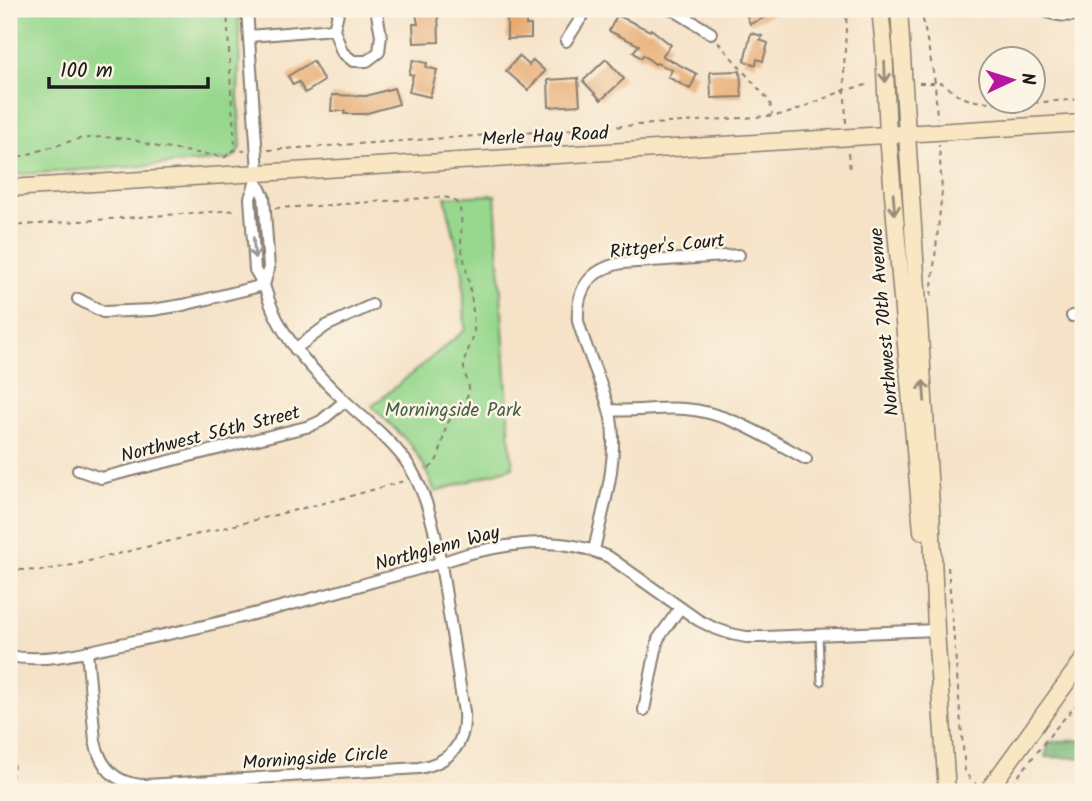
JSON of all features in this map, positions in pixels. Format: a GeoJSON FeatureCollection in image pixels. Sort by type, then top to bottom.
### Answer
{"type":"FeatureCollection","features":[{"type":"Feature","properties":{"kind":"main road","name":"Northwest 70th Avenue"},"geometry":{"type":"LineString","coordinates":[[880,9],[888,136],[928,598],[936,630]]}},
{"type":"Feature","properties":{"kind":"main road","name":"Northwest 70th Avenue"},"geometry":{"type":"LineString","coordinates":[[898,9],[947,792]]}},
{"type":"Feature","properties":{"kind":"main road","name":"Merle Hay Road"},"geometry":{"type":"LineString","coordinates":[[9,188],[257,176],[1083,123]]}},
{"type":"Feature","properties":{"kind":"main road"},"geometry":{"type":"LineString","coordinates":[[987,792],[1083,660]]}},
{"type":"Feature","properties":{"kind":"street"},"geometry":{"type":"LineString","coordinates":[[78,299],[103,312],[152,310],[264,285],[269,268],[264,197],[257,176],[247,9]]}},
{"type":"Feature","properties":{"kind":"street"},"geometry":{"type":"LineString","coordinates":[[339,9],[334,29],[342,52],[353,61],[367,61],[379,52],[381,35],[376,9]]}},
{"type":"Feature","properties":{"kind":"street"},"geometry":{"type":"LineString","coordinates":[[566,41],[587,9]]}},
{"type":"Feature","properties":{"kind":"street"},"geometry":{"type":"LineString","coordinates":[[672,9],[711,33]]}},
{"type":"Feature","properties":{"kind":"street"},"geometry":{"type":"LineString","coordinates":[[1041,9],[1058,16],[1083,15]]}},
{"type":"Feature","properties":{"kind":"street"},"geometry":{"type":"LineString","coordinates":[[248,36],[334,29]]}},
{"type":"Feature","properties":{"kind":"street","name":"Morningside Circle"},"geometry":{"type":"LineString","coordinates":[[87,651],[97,752],[110,772],[130,783],[146,785],[419,768],[442,761],[458,745],[462,735],[465,723],[441,562],[421,487],[405,460],[392,445],[295,349],[274,315],[264,285],[255,270],[250,198],[257,176]]}},
{"type":"Feature","properties":{"kind":"street","name":"Rittger's Court"},"geometry":{"type":"LineString","coordinates":[[594,550],[613,454],[613,437],[609,410],[578,321],[577,308],[583,288],[590,278],[611,265],[739,255]]}},
{"type":"Feature","properties":{"kind":"street"},"geometry":{"type":"LineString","coordinates":[[295,349],[326,326],[372,305]]}},
{"type":"Feature","properties":{"kind":"street","name":"Northwest 56th Street"},"geometry":{"type":"LineString","coordinates":[[78,470],[101,478],[310,426],[321,421],[345,401]]}},
{"type":"Feature","properties":{"kind":"street"},"geometry":{"type":"LineString","coordinates":[[609,410],[667,408],[713,414],[744,426],[806,459]]}},
{"type":"Feature","properties":{"kind":"street","name":"Northglenn Way"},"geometry":{"type":"LineString","coordinates":[[11,656],[47,657],[87,651],[238,619],[467,554],[519,544],[558,543],[594,550],[624,567],[698,620],[731,634],[765,637],[936,630]]}},
{"type":"Feature","properties":{"kind":"street"},"geometry":{"type":"LineString","coordinates":[[644,710],[658,639],[680,608]]}},
{"type":"Feature","properties":{"kind":"lane"},"geometry":{"type":"LineString","coordinates":[[819,635],[821,682]]}},
{"type":"Feature","properties":{"kind":"path"},"geometry":{"type":"LineString","coordinates":[[9,160],[78,139],[102,137],[130,139],[158,147],[225,157],[234,150],[235,145],[227,9]]}},
{"type":"Feature","properties":{"kind":"path"},"geometry":{"type":"LineString","coordinates":[[234,150],[256,151],[793,112],[845,90],[847,9]]}},
{"type":"Feature","properties":{"kind":"path"},"geometry":{"type":"LineString","coordinates":[[921,9],[934,82],[942,191],[932,305]]}},
{"type":"Feature","properties":{"kind":"path"},"geometry":{"type":"LineString","coordinates":[[711,33],[771,102],[772,115]]}},
{"type":"Feature","properties":{"kind":"path"},"geometry":{"type":"LineString","coordinates":[[934,82],[946,85],[954,93],[976,101],[1017,104],[1083,99]]}},
{"type":"Feature","properties":{"kind":"path"},"geometry":{"type":"LineString","coordinates":[[9,569],[30,572],[64,568],[400,482],[431,468],[437,461],[445,430],[469,389],[464,362],[474,335],[469,283],[461,249],[458,204],[439,197],[265,209]]}},
{"type":"Feature","properties":{"kind":"path"},"geometry":{"type":"LineString","coordinates":[[9,226],[251,209]]}},
{"type":"Feature","properties":{"kind":"path"},"geometry":{"type":"LineString","coordinates":[[439,429],[445,430]]}},
{"type":"Feature","properties":{"kind":"path"},"geometry":{"type":"LineString","coordinates":[[948,566],[965,771],[987,792]]}},
{"type":"Feature","properties":{"kind":"path"},"geometry":{"type":"LineString","coordinates":[[1006,792],[1083,697]]}},
{"type":"Feature","properties":{"kind":"path"},"geometry":{"type":"LineString","coordinates":[[9,724],[14,759],[9,787]]}},
{"type":"Feature","properties":{"kind":"green space"},"geometry":{"type":"Polygon","coordinates":[[[9,9],[238,9],[241,145],[237,154],[229,160],[9,175],[9,9]]]}},
{"type":"Feature","properties":{"kind":"green space","name":"Morningside Park"},"geometry":{"type":"Polygon","coordinates":[[[495,195],[513,467],[435,492],[411,445],[372,406],[465,330],[463,273],[445,197],[495,195]]]}},
{"type":"Feature","properties":{"kind":"green space"},"geometry":{"type":"Polygon","coordinates":[[[1083,740],[1083,758],[1045,757],[1049,742],[1083,740]]]}},
{"type":"Feature","properties":{"kind":"building"},"geometry":{"type":"Polygon","coordinates":[[[415,9],[438,9],[439,42],[414,43],[413,24],[418,24],[415,9]]]}},
{"type":"Feature","properties":{"kind":"building"},"geometry":{"type":"Polygon","coordinates":[[[744,9],[784,9],[750,24],[744,9]]]}},
{"type":"Feature","properties":{"kind":"building"},"geometry":{"type":"Polygon","coordinates":[[[617,15],[650,31],[651,29],[671,45],[662,56],[697,74],[690,89],[668,77],[672,70],[633,52],[639,45],[609,31],[617,15]]]}},
{"type":"Feature","properties":{"kind":"building"},"geometry":{"type":"Polygon","coordinates":[[[507,19],[526,19],[526,25],[531,25],[531,38],[507,39],[507,19]]]}},
{"type":"Feature","properties":{"kind":"building"},"geometry":{"type":"Polygon","coordinates":[[[751,33],[762,36],[760,40],[768,43],[763,61],[757,59],[756,65],[744,61],[751,33]]]}},
{"type":"Feature","properties":{"kind":"building"},"geometry":{"type":"Polygon","coordinates":[[[519,56],[529,65],[533,60],[545,71],[528,90],[506,71],[519,56]]]}},
{"type":"Feature","properties":{"kind":"building"},"geometry":{"type":"Polygon","coordinates":[[[606,59],[624,79],[601,100],[583,81],[606,59]]]}},
{"type":"Feature","properties":{"kind":"building"},"geometry":{"type":"Polygon","coordinates":[[[413,60],[427,63],[426,67],[437,70],[430,97],[409,92],[413,75],[409,74],[413,60]]]}},
{"type":"Feature","properties":{"kind":"building"},"geometry":{"type":"Polygon","coordinates":[[[313,61],[324,81],[305,93],[299,82],[293,85],[288,76],[313,61]]]}},
{"type":"Feature","properties":{"kind":"building"},"geometry":{"type":"Polygon","coordinates":[[[740,71],[742,97],[711,98],[710,72],[740,71]]]}},
{"type":"Feature","properties":{"kind":"building"},"geometry":{"type":"Polygon","coordinates":[[[578,78],[580,105],[549,107],[548,80],[578,78]]]}},
{"type":"Feature","properties":{"kind":"building"},"geometry":{"type":"Polygon","coordinates":[[[394,88],[399,104],[364,114],[331,111],[332,95],[366,96],[394,88]]]}}]}
